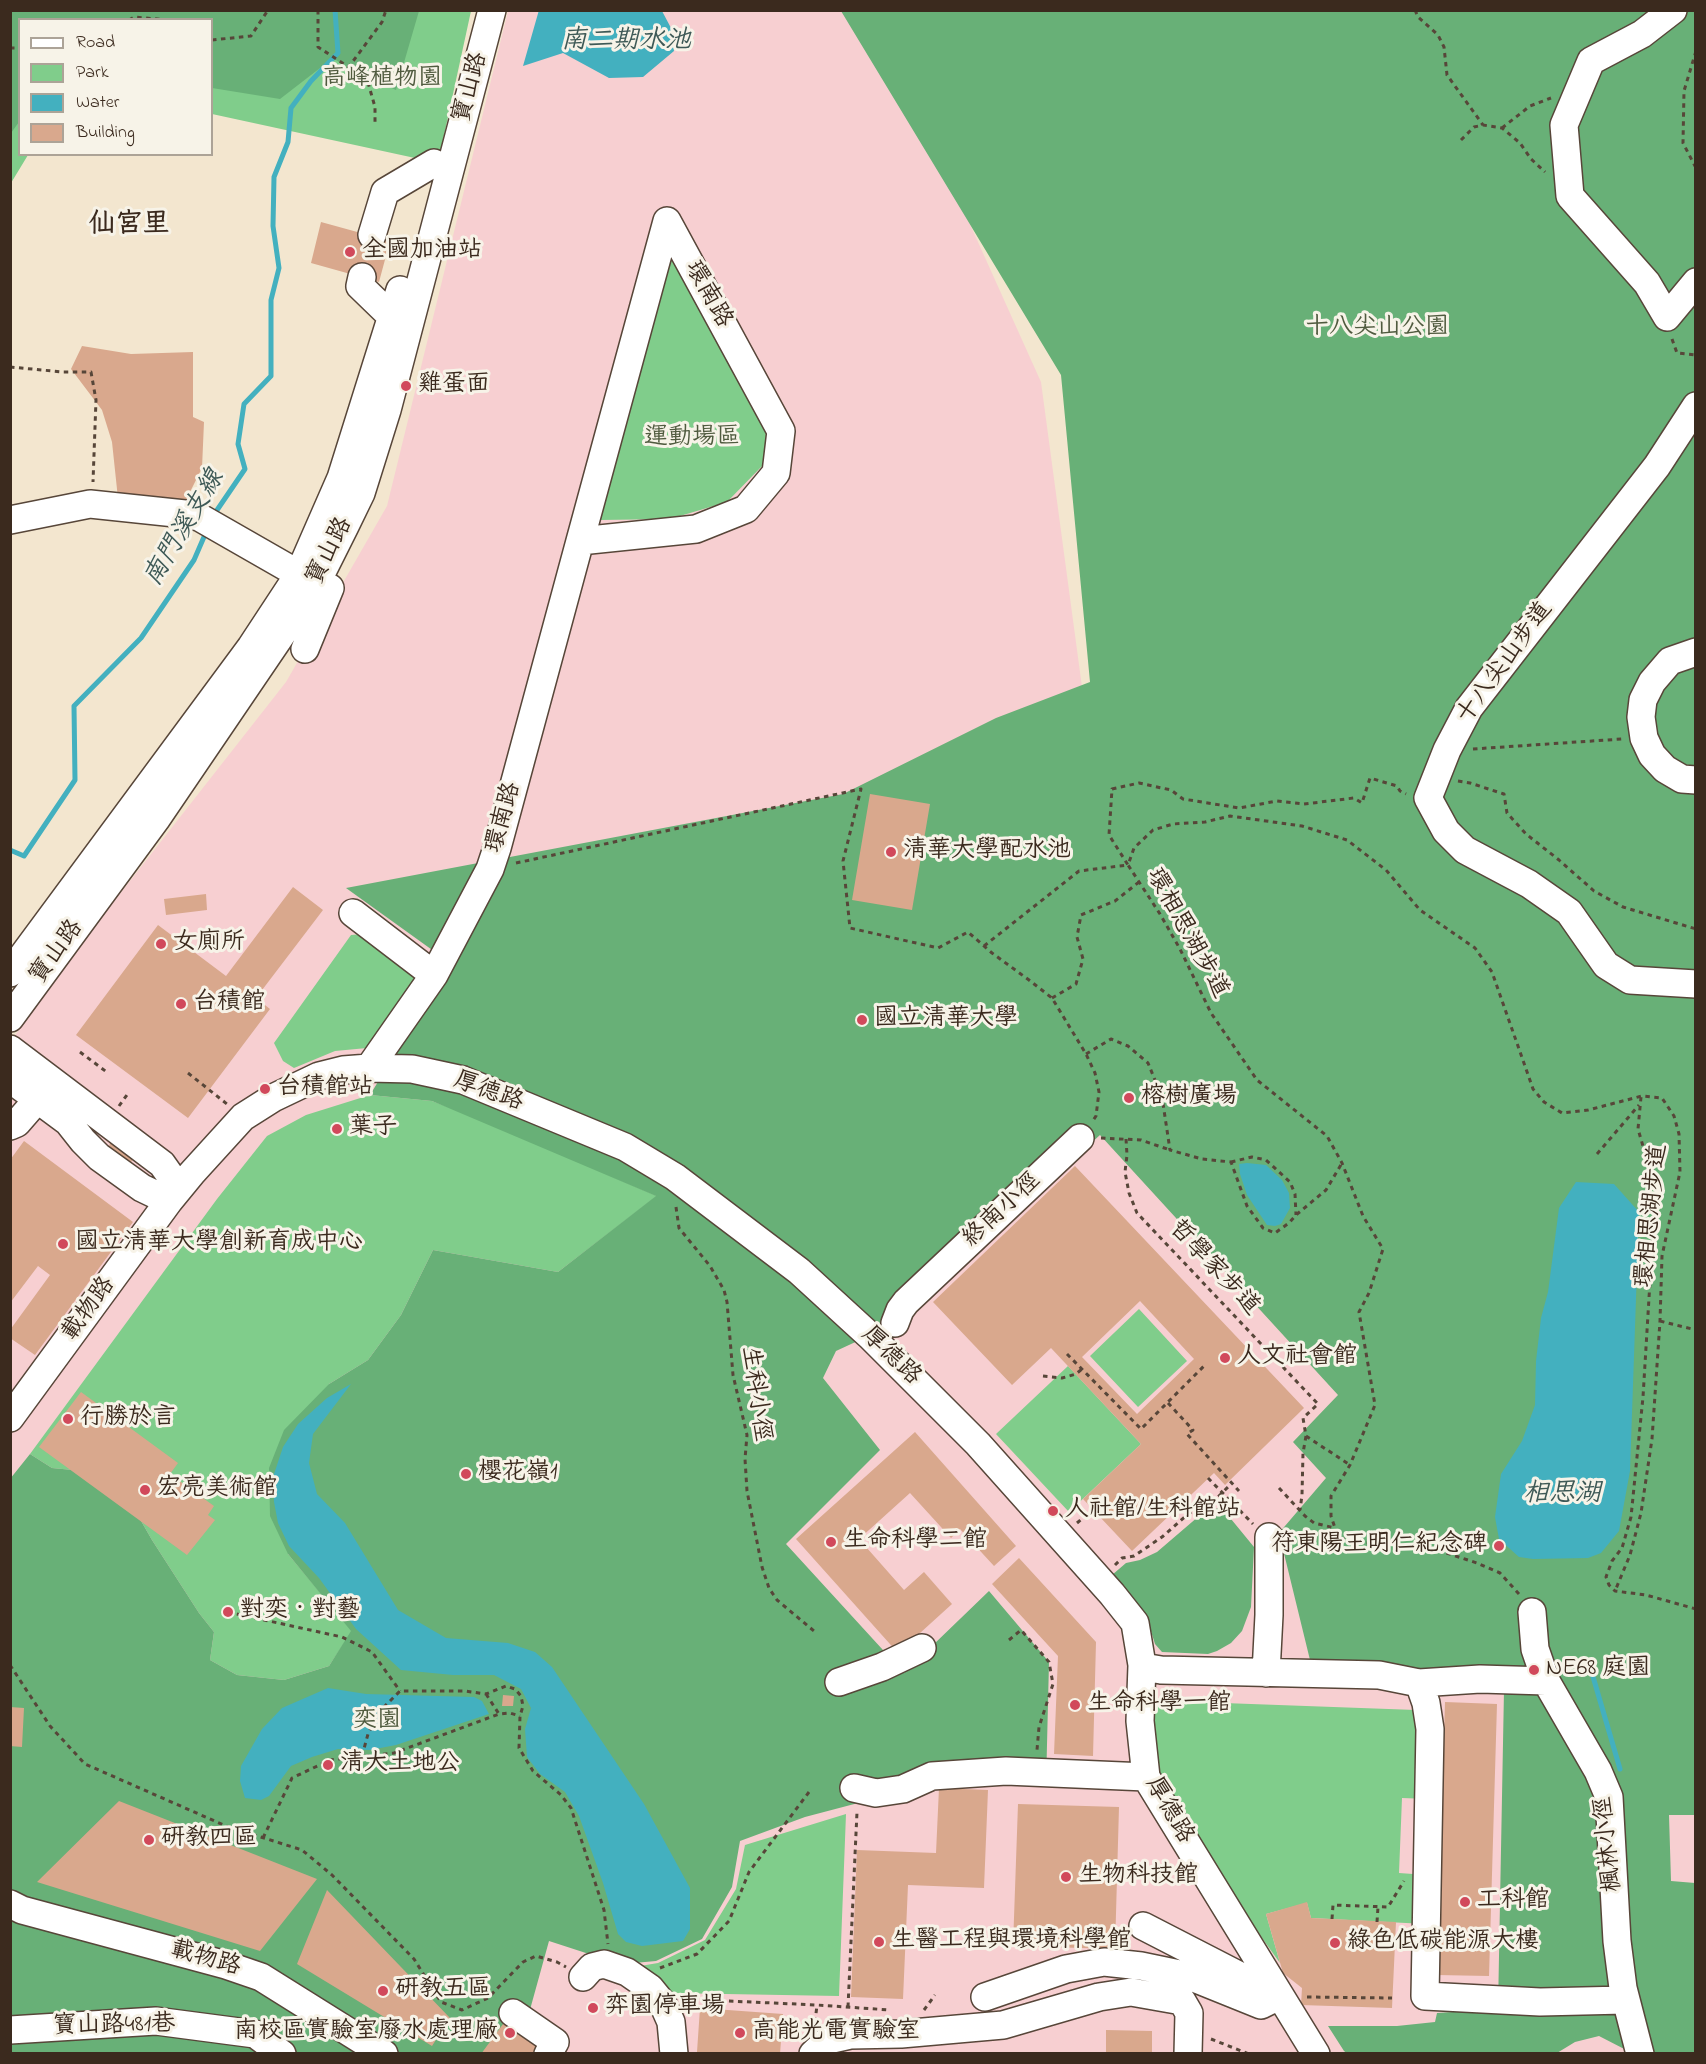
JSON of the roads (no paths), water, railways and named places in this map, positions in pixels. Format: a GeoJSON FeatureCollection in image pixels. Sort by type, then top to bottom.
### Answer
{"type":"FeatureCollection","features":[{"type":"Feature","properties":{"kind":"street","name":"寶山路"},"geometry":{"type":"LineString","coordinates":[[10,973],[251,647],[308,579],[393,318],[474,10]]}},
{"type":"Feature","properties":{"kind":"street","name":"寶山路"},"geometry":{"type":"LineString","coordinates":[[10,1017],[158,818],[361,493],[387,410],[492,10]]}},
{"type":"Feature","properties":{"kind":"street"},"geometry":{"type":"LineString","coordinates":[[1673,10],[1642,34],[1591,60],[1564,125],[1570,196],[1647,283],[1667,317],[1695,282]]}},
{"type":"Feature","properties":{"kind":"street"},"geometry":{"type":"LineString","coordinates":[[372,235],[385,192],[434,163]]}},
{"type":"Feature","properties":{"kind":"street","name":"環南路"},"geometry":{"type":"LineString","coordinates":[[369,1068],[434,975],[490,869],[667,221],[781,431],[776,473],[746,509],[696,529],[580,542]]}},
{"type":"Feature","properties":{"kind":"street"},"geometry":{"type":"LineString","coordinates":[[362,277],[360,286],[393,318]]}},
{"type":"Feature","properties":{"kind":"street","name":"十八尖山步道"},"geometry":{"type":"LineString","coordinates":[[1695,406],[1657,466],[1469,708],[1447,750],[1428,798],[1446,831],[1465,850],[1529,884],[1569,912],[1606,965],[1630,980],[1695,984]]}},
{"type":"Feature","properties":{"kind":"street"},"geometry":{"type":"LineString","coordinates":[[10,520],[90,504],[185,514],[208,522],[308,579],[330,588],[304,649]]}},
{"type":"Feature","properties":{"kind":"street"},"geometry":{"type":"LineString","coordinates":[[1695,651],[1670,661],[1652,682],[1643,700],[1641,717],[1644,738],[1652,755],[1665,769],[1682,779],[1695,780]]}},
{"type":"Feature","properties":{"kind":"street"},"geometry":{"type":"LineString","coordinates":[[353,913],[434,975]]}},
{"type":"Feature","properties":{"kind":"street"},"geometry":{"type":"LineString","coordinates":[[10,1049],[162,1164],[174,1194]]}},
{"type":"Feature","properties":{"kind":"street","name":"厚德路"},"geometry":{"type":"LineString","coordinates":[[174,1194],[243,1117],[273,1098],[319,1076],[343,1070],[369,1068],[412,1069],[463,1080],[625,1147],[675,1177],[789,1264],[870,1336],[978,1444],[1136,1623],[1142,1665],[1140,1721],[1146,1777],[1290,1996],[1316,2054]]}},
{"type":"Feature","properties":{"kind":"street"},"geometry":{"type":"LineString","coordinates":[[10,1079],[68,1122],[99,1157],[142,1188],[174,1194]]}},
{"type":"Feature","properties":{"kind":"street"},"geometry":{"type":"LineString","coordinates":[[10,1126],[17,1123],[37,1100]]}},
{"type":"Feature","properties":{"kind":"street","name":"終南小徑"},"geometry":{"type":"LineString","coordinates":[[895,1323],[900,1310],[926,1283],[1080,1138]]}},
{"type":"Feature","properties":{"kind":"street","name":"載物路"},"geometry":{"type":"LineString","coordinates":[[10,1418],[174,1194]]}},
{"type":"Feature","properties":{"kind":"street"},"geometry":{"type":"LineString","coordinates":[[1266,1673],[1269,1537]]}},
{"type":"Feature","properties":{"kind":"street","name":"楓林小徑"},"geometry":{"type":"LineString","coordinates":[[1532,1612],[1535,1649],[1546,1681],[1598,1771],[1610,1797],[1617,1941],[1625,2000],[1640,2054]]}},
{"type":"Feature","properties":{"kind":"street"},"geometry":{"type":"LineString","coordinates":[[839,1682],[882,1667],[922,1648]]}},
{"type":"Feature","properties":{"kind":"street"},"geometry":{"type":"LineString","coordinates":[[1142,1665],[1161,1670],[1379,1675],[1419,1683],[1480,1678],[1546,1681]]}},
{"type":"Feature","properties":{"kind":"street"},"geometry":{"type":"LineString","coordinates":[[1419,1683],[1426,1702],[1430,1729],[1425,1996],[1540,2002],[1625,2000]]}},
{"type":"Feature","properties":{"kind":"street"},"geometry":{"type":"LineString","coordinates":[[856,1788],[876,1793],[903,1789],[932,1776],[1006,1771],[1146,1777]]}},
{"type":"Feature","properties":{"kind":"street","name":"載物路"},"geometry":{"type":"LineString","coordinates":[[10,1904],[22,1910],[226,1965],[261,1977],[384,2054]]}},
{"type":"Feature","properties":{"kind":"street"},"geometry":{"type":"LineString","coordinates":[[1143,1926],[1290,1996]]}},
{"type":"Feature","properties":{"kind":"street"},"geometry":{"type":"LineString","coordinates":[[985,1996],[1066,1969],[1104,1962],[1141,1966],[1189,1976],[1261,2005],[1290,1996]]}},
{"type":"Feature","properties":{"kind":"street"},"geometry":{"type":"LineString","coordinates":[[583,1977],[592,1967],[604,1964],[627,1972],[650,1988],[663,2004],[671,2022],[674,2054]]}},
{"type":"Feature","properties":{"kind":"street"},"geometry":{"type":"LineString","coordinates":[[813,2054],[828,2040],[850,2035],[902,2034],[1004,2025],[1099,1997],[1131,1992],[1182,2001],[1189,2013],[1188,2042]]}},
{"type":"Feature","properties":{"kind":"street"},"geometry":{"type":"LineString","coordinates":[[513,2013],[555,2042],[548,2054]]}},
{"type":"Feature","properties":{"kind":"street","name":"寶山路481巷"},"geometry":{"type":"LineString","coordinates":[[10,2030],[156,2021],[255,2034],[282,2054]]}},
{"type":"Feature","properties":{"kind":"water","name":"南二期水池"},"geometry":{"type":"Polygon","coordinates":[[[539,10],[662,11],[671,28],[674,51],[643,77],[609,78],[563,53],[523,66],[539,10]]]}},
{"type":"Feature","properties":{"kind":"water"},"geometry":{"type":"Polygon","coordinates":[[[1239,1164],[1266,1165],[1282,1180],[1289,1193],[1290,1208],[1281,1224],[1267,1225],[1247,1195],[1239,1164]]]}},
{"type":"Feature","properties":{"kind":"water","name":"相思湖"},"geometry":{"type":"Polygon","coordinates":[[[1576,1182],[1614,1184],[1639,1212],[1630,1471],[1619,1531],[1601,1553],[1588,1558],[1533,1559],[1519,1557],[1499,1539],[1495,1517],[1501,1474],[1522,1441],[1535,1405],[1536,1361],[1541,1318],[1548,1292],[1559,1208],[1576,1182]]]}},
{"type":"Feature","properties":{"kind":"water"},"geometry":{"type":"Polygon","coordinates":[[[351,1384],[313,1434],[309,1463],[317,1494],[345,1523],[398,1610],[446,1638],[508,1643],[535,1652],[552,1667],[644,1804],[690,1888],[690,1929],[683,1941],[642,1946],[626,1942],[618,1934],[579,1816],[565,1792],[540,1774],[527,1757],[525,1729],[531,1708],[521,1689],[494,1675],[453,1675],[401,1670],[356,1629],[319,1578],[289,1546],[278,1523],[274,1502],[273,1477],[283,1447],[298,1424],[327,1398],[351,1384]]]}},
{"type":"Feature","properties":{"kind":"water"},"geometry":{"type":"Polygon","coordinates":[[[328,1688],[366,1694],[474,1697],[482,1701],[489,1714],[396,1745],[370,1750],[338,1749],[312,1757],[291,1766],[269,1796],[261,1800],[245,1798],[240,1781],[241,1766],[262,1729],[282,1708],[328,1688]]]}},
{"type":"Feature","properties":{"kind":"waterway","name":"南門溪支線"},"geometry":{"type":"LineString","coordinates":[[213,516],[245,469],[238,444],[244,404],[271,376],[271,300],[279,268],[273,226],[274,177],[288,142],[291,108],[311,81],[338,53],[335,10]]}},
{"type":"Feature","properties":{"kind":"waterway","name":"南門溪支線"},"geometry":{"type":"LineString","coordinates":[[10,850],[24,856],[75,780],[74,706],[141,638],[194,560],[207,530]]}},
{"type":"Feature","properties":{"kind":"waterway"},"geometry":{"type":"LineString","coordinates":[[1589,1663],[1620,1769]]}},
{"type":"Feature","properties":{"kind":"place","name":"全國加油站"},"geometry":{"type":"Point","coordinates":[350,252]}},
{"type":"Feature","properties":{"kind":"place","name":"雞蛋面"},"geometry":{"type":"Point","coordinates":[406,386]}},
{"type":"Feature","properties":{"kind":"place","name":"清華大學配水池"},"geometry":{"type":"Point","coordinates":[891,852]}},
{"type":"Feature","properties":{"kind":"place","name":"女廁所"},"geometry":{"type":"Point","coordinates":[161,944]}},
{"type":"Feature","properties":{"kind":"place","name":"台積館"},"geometry":{"type":"Point","coordinates":[181,1004]}},
{"type":"Feature","properties":{"kind":"place","name":"國立清華大學"},"geometry":{"type":"Point","coordinates":[862,1020]}},
{"type":"Feature","properties":{"kind":"place","name":"台積館站"},"geometry":{"type":"Point","coordinates":[265,1089]}},
{"type":"Feature","properties":{"kind":"place","name":"榕樹廣場"},"geometry":{"type":"Point","coordinates":[1129,1098]}},
{"type":"Feature","properties":{"kind":"place","name":"葉子"},"geometry":{"type":"Point","coordinates":[337,1129]}},
{"type":"Feature","properties":{"kind":"place","name":"國立清華大學創新育成中心"},"geometry":{"type":"Point","coordinates":[63,1244]}},
{"type":"Feature","properties":{"kind":"place","name":"人文社會館"},"geometry":{"type":"Point","coordinates":[1225,1358]}},
{"type":"Feature","properties":{"kind":"place","name":"行勝於言"},"geometry":{"type":"Point","coordinates":[68,1419]}},
{"type":"Feature","properties":{"kind":"place","name":"櫻花嶺1"},"geometry":{"type":"Point","coordinates":[466,1474]}},
{"type":"Feature","properties":{"kind":"place","name":"宏亮美術館"},"geometry":{"type":"Point","coordinates":[145,1490]}},
{"type":"Feature","properties":{"kind":"place","name":"人社館/生科館站"},"geometry":{"type":"Point","coordinates":[1053,1511]}},
{"type":"Feature","properties":{"kind":"place","name":"生命科學二館"},"geometry":{"type":"Point","coordinates":[831,1542]}},
{"type":"Feature","properties":{"kind":"place","name":"符東陽王明仁紀念碑"},"geometry":{"type":"Point","coordinates":[1499,1546]}},
{"type":"Feature","properties":{"kind":"place","name":"對奕‧對藝"},"geometry":{"type":"Point","coordinates":[228,1612]}},
{"type":"Feature","properties":{"kind":"place","name":"NE68 庭園"},"geometry":{"type":"Point","coordinates":[1534,1670]}},
{"type":"Feature","properties":{"kind":"place","name":"生命科學一館"},"geometry":{"type":"Point","coordinates":[1075,1705]}},
{"type":"Feature","properties":{"kind":"place","name":"清大土地公"},"geometry":{"type":"Point","coordinates":[328,1765]}},
{"type":"Feature","properties":{"kind":"place","name":"研教四區"},"geometry":{"type":"Point","coordinates":[149,1840]}},
{"type":"Feature","properties":{"kind":"place","name":"生物科技館"},"geometry":{"type":"Point","coordinates":[1066,1877]}},
{"type":"Feature","properties":{"kind":"place","name":"工科館"},"geometry":{"type":"Point","coordinates":[1465,1902]}},
{"type":"Feature","properties":{"kind":"place","name":"生醫工程與環境科學館"},"geometry":{"type":"Point","coordinates":[879,1942]}},
{"type":"Feature","properties":{"kind":"place","name":"綠色低碳能源大樓"},"geometry":{"type":"Point","coordinates":[1335,1943]}},
{"type":"Feature","properties":{"kind":"place","name":"研教五區"},"geometry":{"type":"Point","coordinates":[383,1991]}},
{"type":"Feature","properties":{"kind":"place","name":"弈園停車場"},"geometry":{"type":"Point","coordinates":[593,2008]}},
{"type":"Feature","properties":{"kind":"place","name":"南校區實驗室廢水處理廠"},"geometry":{"type":"Point","coordinates":[510,2033]}},
{"type":"Feature","properties":{"kind":"place","name":"高能光電實驗室"},"geometry":{"type":"Point","coordinates":[740,2033]}},
{"type":"Feature","properties":{"kind":"district","name":"仙宫里"},"geometry":{"type":"Point","coordinates":[129,227]}},
{"type":"Feature","properties":{"kind":"park label","name":"高峰植物園"},"geometry":{"type":"Point","coordinates":[382,80]}},
{"type":"Feature","properties":{"kind":"park label","name":"十八尖山公園"},"geometry":{"type":"Point","coordinates":[1377,329]}},
{"type":"Feature","properties":{"kind":"park label","name":"運動場區"},"geometry":{"type":"Point","coordinates":[692,439]}},
{"type":"Feature","properties":{"kind":"park label","name":"奕園"},"geometry":{"type":"Point","coordinates":[377,1722]}}]}
